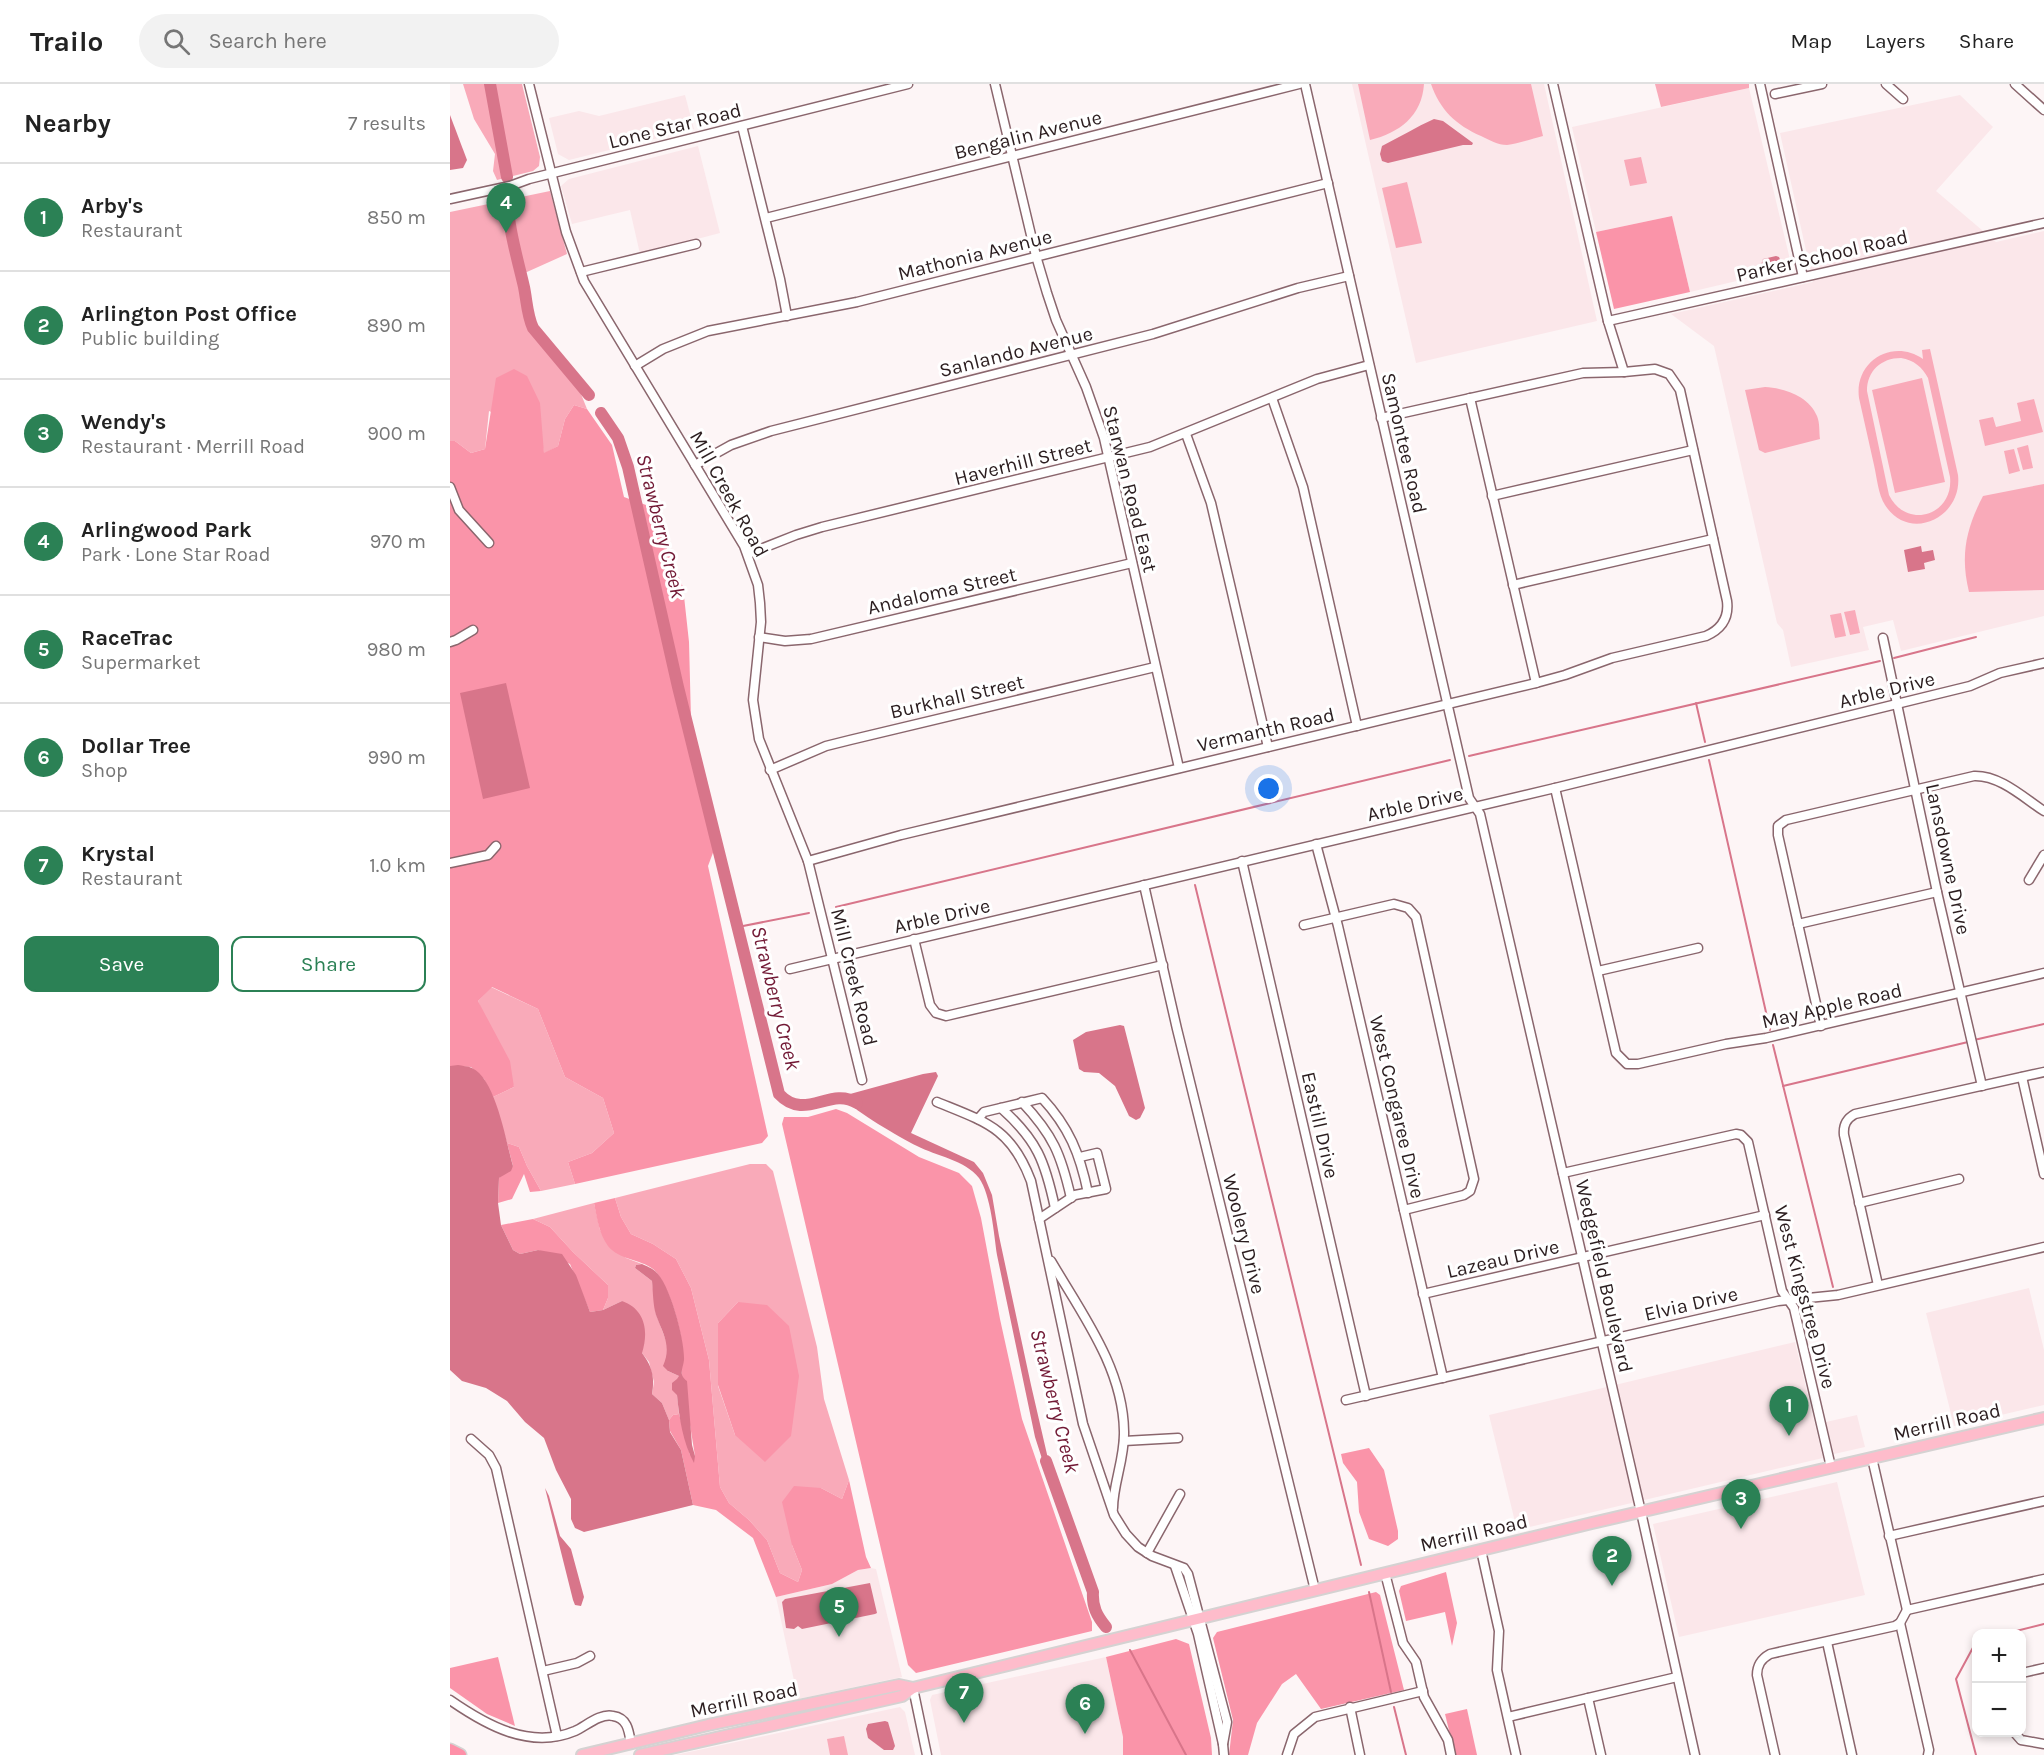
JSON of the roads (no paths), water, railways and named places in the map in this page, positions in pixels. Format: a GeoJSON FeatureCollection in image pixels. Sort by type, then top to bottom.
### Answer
{"type":"FeatureCollection","features":[{"type":"Feature","properties":{"kind":"highway"},"geometry":{"type":"LineString","coordinates":[[450,1750],[460,1755]]}},
{"type":"Feature","properties":{"kind":"main road","name":"Merrill Road"},"geometry":{"type":"LineString","coordinates":[[640,1755],[902,1696],[913,1688],[1315,1590],[2044,1418]]}},
{"type":"Feature","properties":{"kind":"main road","name":"Merrill Road"},"geometry":{"type":"LineString","coordinates":[[582,1755],[633,1750],[695,1728],[899,1685],[913,1688]]}},
{"type":"Feature","properties":{"kind":"main road"},"geometry":{"type":"LineString","coordinates":[[714,1738],[724,1730],[792,1715],[792,1708]]}},
{"type":"Feature","properties":{"kind":"street","name":"Mill Creek Road"},"geometry":{"type":"LineString","coordinates":[[529,84],[566,232],[580,272],[748,554],[758,585],[760,612],[753,700],[759,739],[808,861],[862,1080]]}},
{"type":"Feature","properties":{"kind":"street","name":"Lone Star Road"},"geometry":{"type":"LineString","coordinates":[[450,199],[510,186],[908,84]]}},
{"type":"Feature","properties":{"kind":"street","name":"Starwan Road East"},"geometry":{"type":"LineString","coordinates":[[995,84],[1036,256],[1056,320],[1104,438],[1179,768]]}},
{"type":"Feature","properties":{"kind":"street","name":"Bengalin Avenue"},"geometry":{"type":"LineString","coordinates":[[766,218],[1299,84]]}},
{"type":"Feature","properties":{"kind":"street","name":"Samontee Road"},"geometry":{"type":"LineString","coordinates":[[1305,84],[1469,798],[1476,807]]}},
{"type":"Feature","properties":{"kind":"street"},"geometry":{"type":"LineString","coordinates":[[1553,84],[1608,321],[1624,372]]}},
{"type":"Feature","properties":{"kind":"street"},"geometry":{"type":"LineString","coordinates":[[1760,84],[1803,277]]}},
{"type":"Feature","properties":{"kind":"street"},"geometry":{"type":"LineString","coordinates":[[1775,94],[1822,84]]}},
{"type":"Feature","properties":{"kind":"street"},"geometry":{"type":"LineString","coordinates":[[1886,84],[1903,99]]}},
{"type":"Feature","properties":{"kind":"street"},"geometry":{"type":"LineString","coordinates":[[2015,84],[2044,110]]}},
{"type":"Feature","properties":{"kind":"street"},"geometry":{"type":"LineString","coordinates":[[742,126],[766,218],[787,316]]}},
{"type":"Feature","properties":{"kind":"street","name":"Mathonia Avenue"},"geometry":{"type":"LineString","coordinates":[[635,366],[663,349],[708,331],[857,302],[1328,183]]}},
{"type":"Feature","properties":{"kind":"street","name":"Parker School Road"},"geometry":{"type":"LineString","coordinates":[[1608,321],[2044,222]]}},
{"type":"Feature","properties":{"kind":"street"},"geometry":{"type":"LineString","coordinates":[[580,272],[696,244]]}},
{"type":"Feature","properties":{"kind":"street","name":"Sanlando Avenue"},"geometry":{"type":"LineString","coordinates":[[695,465],[731,445],[771,431],[1072,355],[1191,323],[1298,288],[1349,276]]}},
{"type":"Feature","properties":{"kind":"street","name":"Haverhill Street"},"geometry":{"type":"LineString","coordinates":[[748,554],[796,535],[822,528],[1150,447],[1317,379],[1369,365]]}},
{"type":"Feature","properties":{"kind":"street"},"geometry":{"type":"LineString","coordinates":[[1381,418],[1570,375],[1649,369],[1669,375],[1680,390],[1713,539],[1513,585]]}},
{"type":"Feature","properties":{"kind":"street"},"geometry":{"type":"LineString","coordinates":[[1272,398],[1303,487],[1358,726]]}},
{"type":"Feature","properties":{"kind":"street"},"geometry":{"type":"LineString","coordinates":[[1470,398],[1536,683]]}},
{"type":"Feature","properties":{"kind":"street"},"geometry":{"type":"LineString","coordinates":[[1186,434],[1212,502],[1268,747]]}},
{"type":"Feature","properties":{"kind":"street"},"geometry":{"type":"LineString","coordinates":[[1492,496],[1693,450]]}},
{"type":"Feature","properties":{"kind":"street"},"geometry":{"type":"LineString","coordinates":[[450,487],[459,510],[489,543]]}},
{"type":"Feature","properties":{"kind":"street","name":"Vermanth Road"},"geometry":{"type":"LineString","coordinates":[[808,861],[879,840],[1536,683],[1612,658],[1706,636],[1718,629],[1725,620],[1727,600],[1713,539]]}},
{"type":"Feature","properties":{"kind":"street","name":"Andaloma Street"},"geometry":{"type":"LineString","coordinates":[[759,637],[785,641],[811,639],[1132,563]]}},
{"type":"Feature","properties":{"kind":"street"},"geometry":{"type":"LineString","coordinates":[[450,642],[473,630]]}},
{"type":"Feature","properties":{"kind":"street","name":"Lansdowne Drive"},"geometry":{"type":"LineString","coordinates":[[1883,638],[1982,1086]]}},
{"type":"Feature","properties":{"kind":"street","name":"Arble Drive"},"geometry":{"type":"LineString","coordinates":[[790,969],[1555,788],[1970,686],[2000,673],[2044,663]]}},
{"type":"Feature","properties":{"kind":"street","name":"Burkhall Street"},"geometry":{"type":"LineString","coordinates":[[770,770],[826,746],[1155,667]]}},
{"type":"Feature","properties":{"kind":"street"},"geometry":{"type":"LineString","coordinates":[[1821,1026],[1778,835],[1778,826],[1786,820],[1974,776],[1996,780],[2044,811]]}},
{"type":"Feature","properties":{"kind":"street"},"geometry":{"type":"LineString","coordinates":[[1555,788],[1598,972],[1698,948]]}},
{"type":"Feature","properties":{"kind":"street","name":"Wedgefield Boulevard"},"geometry":{"type":"LineString","coordinates":[[1476,807],[1480,814],[1602,1341],[1695,1755]]}},
{"type":"Feature","properties":{"kind":"street","name":"West Congaree Drive"},"geometry":{"type":"LineString","coordinates":[[1316,844],[1443,1378]]}},
{"type":"Feature","properties":{"kind":"street"},"geometry":{"type":"LineString","coordinates":[[450,863],[488,855],[496,846]]}},
{"type":"Feature","properties":{"kind":"street"},"geometry":{"type":"LineString","coordinates":[[2029,880],[2044,855]]}},
{"type":"Feature","properties":{"kind":"street","name":"Eastill Drive"},"geometry":{"type":"LineString","coordinates":[[1242,861],[1366,1396]]}},
{"type":"Feature","properties":{"kind":"street","name":"Woolery Drive"},"geometry":{"type":"LineString","coordinates":[[1144,885],[1315,1590]]}},
{"type":"Feature","properties":{"kind":"street"},"geometry":{"type":"LineString","coordinates":[[1798,924],[1938,892]]}},
{"type":"Feature","properties":{"kind":"street"},"geometry":{"type":"LineString","coordinates":[[1304,925],[1394,904],[1408,908],[1416,917],[1474,1179],[1470,1191],[1464,1195],[1404,1210]]}},
{"type":"Feature","properties":{"kind":"street"},"geometry":{"type":"LineString","coordinates":[[914,939],[930,1005],[936,1013],[941,1015],[952,1016],[1163,965]]}},
{"type":"Feature","properties":{"kind":"street","name":"May Apple Road"},"geometry":{"type":"LineString","coordinates":[[1598,972],[1616,1053],[1627,1064],[1638,1064],[1821,1026],[2044,973]]}},
{"type":"Feature","properties":{"kind":"street"},"geometry":{"type":"LineString","coordinates":[[1878,1285],[1844,1136],[1843,1127],[1847,1121],[1855,1114],[2044,1072]]}},
{"type":"Feature","properties":{"kind":"street"},"geometry":{"type":"LineString","coordinates":[[2022,1077],[2044,1174]]}},
{"type":"Feature","properties":{"kind":"street"},"geometry":{"type":"LineString","coordinates":[[978,1119],[984,1112],[1042,1098],[1063,1121],[1080,1157],[1088,1193]]}},
{"type":"Feature","properties":{"kind":"street"},"geometry":{"type":"LineString","coordinates":[[937,1102],[978,1119],[997,1130],[1019,1152],[1031,1181],[1083,1424],[1113,1512],[1125,1534],[1147,1553],[1184,1568],[1188,1574],[1197,1619],[1227,1722],[1223,1744],[1224,1755]]}},
{"type":"Feature","properties":{"kind":"street"},"geometry":{"type":"LineString","coordinates":[[1022,1102],[1040,1121],[1057,1147],[1065,1169],[1071,1198]]}},
{"type":"Feature","properties":{"kind":"street"},"geometry":{"type":"LineString","coordinates":[[1001,1108],[1025,1131],[1035,1147],[1047,1172],[1055,1208]]}},
{"type":"Feature","properties":{"kind":"street","name":"West Kingstree Drive"},"geometry":{"type":"LineString","coordinates":[[1563,1173],[1736,1134],[1744,1137],[1748,1142],[1782,1291],[1794,1308],[1831,1467]]}},
{"type":"Feature","properties":{"kind":"street"},"geometry":{"type":"LineString","coordinates":[[1039,1219],[1071,1198],[1106,1189],[1097,1153],[1080,1157]]}},
{"type":"Feature","properties":{"kind":"street"},"geometry":{"type":"LineString","coordinates":[[1859,1203],[1959,1179]]}},
{"type":"Feature","properties":{"kind":"street","name":"Lazeau Drive"},"geometry":{"type":"LineString","coordinates":[[1423,1294],[1765,1215]]}},
{"type":"Feature","properties":{"kind":"street","name":"Elvia Drive"},"geometry":{"type":"LineString","coordinates":[[1347,1400],[1778,1301],[1838,1295],[2044,1247]]}},
{"type":"Feature","properties":{"kind":"street"},"geometry":{"type":"LineString","coordinates":[[1046,1253],[1107,1357],[1120,1394],[1124,1441],[1113,1512]]}},
{"type":"Feature","properties":{"kind":"street"},"geometry":{"type":"LineString","coordinates":[[1124,1441],[1178,1438]]}},
{"type":"Feature","properties":{"kind":"street"},"geometry":{"type":"LineString","coordinates":[[471,1439],[489,1455],[495,1467],[557,1736]]}},
{"type":"Feature","properties":{"kind":"street"},"geometry":{"type":"LineString","coordinates":[[1872,1458],[1907,1610],[1900,1623],[1929,1750],[1928,1755]]}},
{"type":"Feature","properties":{"kind":"street"},"geometry":{"type":"LineString","coordinates":[[1147,1553],[1180,1494]]}},
{"type":"Feature","properties":{"kind":"street"},"geometry":{"type":"LineString","coordinates":[[1889,1536],[2044,1501]]}},
{"type":"Feature","properties":{"kind":"street"},"geometry":{"type":"LineString","coordinates":[[1481,1550],[1498,1631],[1497,1670],[1516,1755]]}},
{"type":"Feature","properties":{"kind":"street"},"geometry":{"type":"LineString","coordinates":[[1385,1573],[1400,1636],[1416,1662],[1423,1691],[1432,1714],[1448,1740],[1451,1755]]}},
{"type":"Feature","properties":{"kind":"street"},"geometry":{"type":"LineString","coordinates":[[1907,1610],[2044,1579]]}},
{"type":"Feature","properties":{"kind":"street"},"geometry":{"type":"LineString","coordinates":[[1774,1755],[1757,1676],[1760,1662],[1770,1654],[1900,1623]]}},
{"type":"Feature","properties":{"kind":"street"},"geometry":{"type":"LineString","coordinates":[[1827,1642],[1852,1755]]}},
{"type":"Feature","properties":{"kind":"street"},"geometry":{"type":"LineString","coordinates":[[543,1671],[577,1663],[590,1656]]}},
{"type":"Feature","properties":{"kind":"street"},"geometry":{"type":"LineString","coordinates":[[2026,1671],[2044,1668]]}},
{"type":"Feature","properties":{"kind":"street"},"geometry":{"type":"LineString","coordinates":[[1508,1717],[1677,1677]]}},
{"type":"Feature","properties":{"kind":"street"},"geometry":{"type":"LineString","coordinates":[[913,1688],[927,1755]]}},
{"type":"Feature","properties":{"kind":"street"},"geometry":{"type":"LineString","coordinates":[[1287,1755],[1290,1741],[1302,1726],[1320,1714],[1423,1691]]}},
{"type":"Feature","properties":{"kind":"street"},"geometry":{"type":"LineString","coordinates":[[1588,1698],[1601,1755]]}},
{"type":"Feature","properties":{"kind":"street"},"geometry":{"type":"LineString","coordinates":[[450,1700],[501,1730],[527,1738],[544,1738],[573,1732],[603,1716],[613,1716],[623,1720],[628,1728],[633,1750]]}},
{"type":"Feature","properties":{"kind":"street"},"geometry":{"type":"LineString","coordinates":[[1350,1707],[1360,1755]]}},
{"type":"Feature","properties":{"kind":"street"},"geometry":{"type":"LineString","coordinates":[[2018,1737],[2021,1740],[2044,1744]]}},
{"type":"Feature","properties":{"kind":"waterway","name":"Strawberry Creek"},"geometry":{"type":"LineString","coordinates":[[490,84],[507,177]]}},
{"type":"Feature","properties":{"kind":"waterway","name":"Strawberry Creek"},"geometry":{"type":"LineString","coordinates":[[507,196],[511,231],[533,328],[589,395]]}},
{"type":"Feature","properties":{"kind":"waterway","name":"Strawberry Creek"},"geometry":{"type":"LineString","coordinates":[[601,413],[618,438],[628,467],[678,687],[779,1094],[789,1102],[798,1105],[837,1098],[857,1103]]}},
{"type":"Feature","properties":{"kind":"waterway"},"geometry":{"type":"LineString","coordinates":[[1894,658],[1976,637]]}},
{"type":"Feature","properties":{"kind":"waterway"},"geometry":{"type":"LineString","coordinates":[[1469,756],[1880,661]]}},
{"type":"Feature","properties":{"kind":"waterway"},"geometry":{"type":"LineString","coordinates":[[1696,703],[1705,742]]}},
{"type":"Feature","properties":{"kind":"waterway"},"geometry":{"type":"LineString","coordinates":[[836,907],[1450,760]]}},
{"type":"Feature","properties":{"kind":"waterway"},"geometry":{"type":"LineString","coordinates":[[1709,760],[1770,1030]]}},
{"type":"Feature","properties":{"kind":"waterway"},"geometry":{"type":"LineString","coordinates":[[1195,885],[1361,1565]]}},
{"type":"Feature","properties":{"kind":"waterway"},"geometry":{"type":"LineString","coordinates":[[738,927],[809,913]]}},
{"type":"Feature","properties":{"kind":"waterway"},"geometry":{"type":"LineString","coordinates":[[1974,1040],[2044,1024]]}},
{"type":"Feature","properties":{"kind":"waterway"},"geometry":{"type":"LineString","coordinates":[[1783,1086],[1968,1042]]}},
{"type":"Feature","properties":{"kind":"waterway"},"geometry":{"type":"LineString","coordinates":[[1773,1045],[1833,1287]]}},
{"type":"Feature","properties":{"kind":"waterway","name":"Strawberry Creek"},"geometry":{"type":"LineString","coordinates":[[1046,1461],[1093,1592],[1096,1611],[1106,1627]]}},
{"type":"Feature","properties":{"kind":"waterway"},"geometry":{"type":"LineString","coordinates":[[1369,1592],[1391,1692]]}},
{"type":"Feature","properties":{"kind":"waterway"},"geometry":{"type":"LineString","coordinates":[[2024,1629],[2044,1624]]}},
{"type":"Feature","properties":{"kind":"waterway"},"geometry":{"type":"LineString","coordinates":[[1972,1649],[1956,1679],[1976,1755]]}},
{"type":"Feature","properties":{"kind":"waterway","name":"Strawberry Creek"},"geometry":{"type":"LineString","coordinates":[[1130,1650],[1186,1755]]}},
{"type":"Feature","properties":{"kind":"waterway"},"geometry":{"type":"LineString","coordinates":[[1394,1707],[1406,1755]]}},
{"type":"Feature","properties":{"kind":"place","name":"Arlingwood Park"},"geometry":{"type":"Point","coordinates":[506,233]}},
{"type":"Feature","properties":{"kind":"place","name":"Arby's"},"geometry":{"type":"Point","coordinates":[1789,1436]}},
{"type":"Feature","properties":{"kind":"place","name":"Wendy's"},"geometry":{"type":"Point","coordinates":[1741,1529]}},
{"type":"Feature","properties":{"kind":"place","name":"Arlington Post Office"},"geometry":{"type":"Point","coordinates":[1612,1586]}},
{"type":"Feature","properties":{"kind":"place","name":"RaceTrac"},"geometry":{"type":"Point","coordinates":[839,1637]}},
{"type":"Feature","properties":{"kind":"place","name":"Krystal"},"geometry":{"type":"Point","coordinates":[964,1723]}},
{"type":"Feature","properties":{"kind":"place","name":"Dollar Tree"},"geometry":{"type":"Point","coordinates":[1085,1734]}}]}
